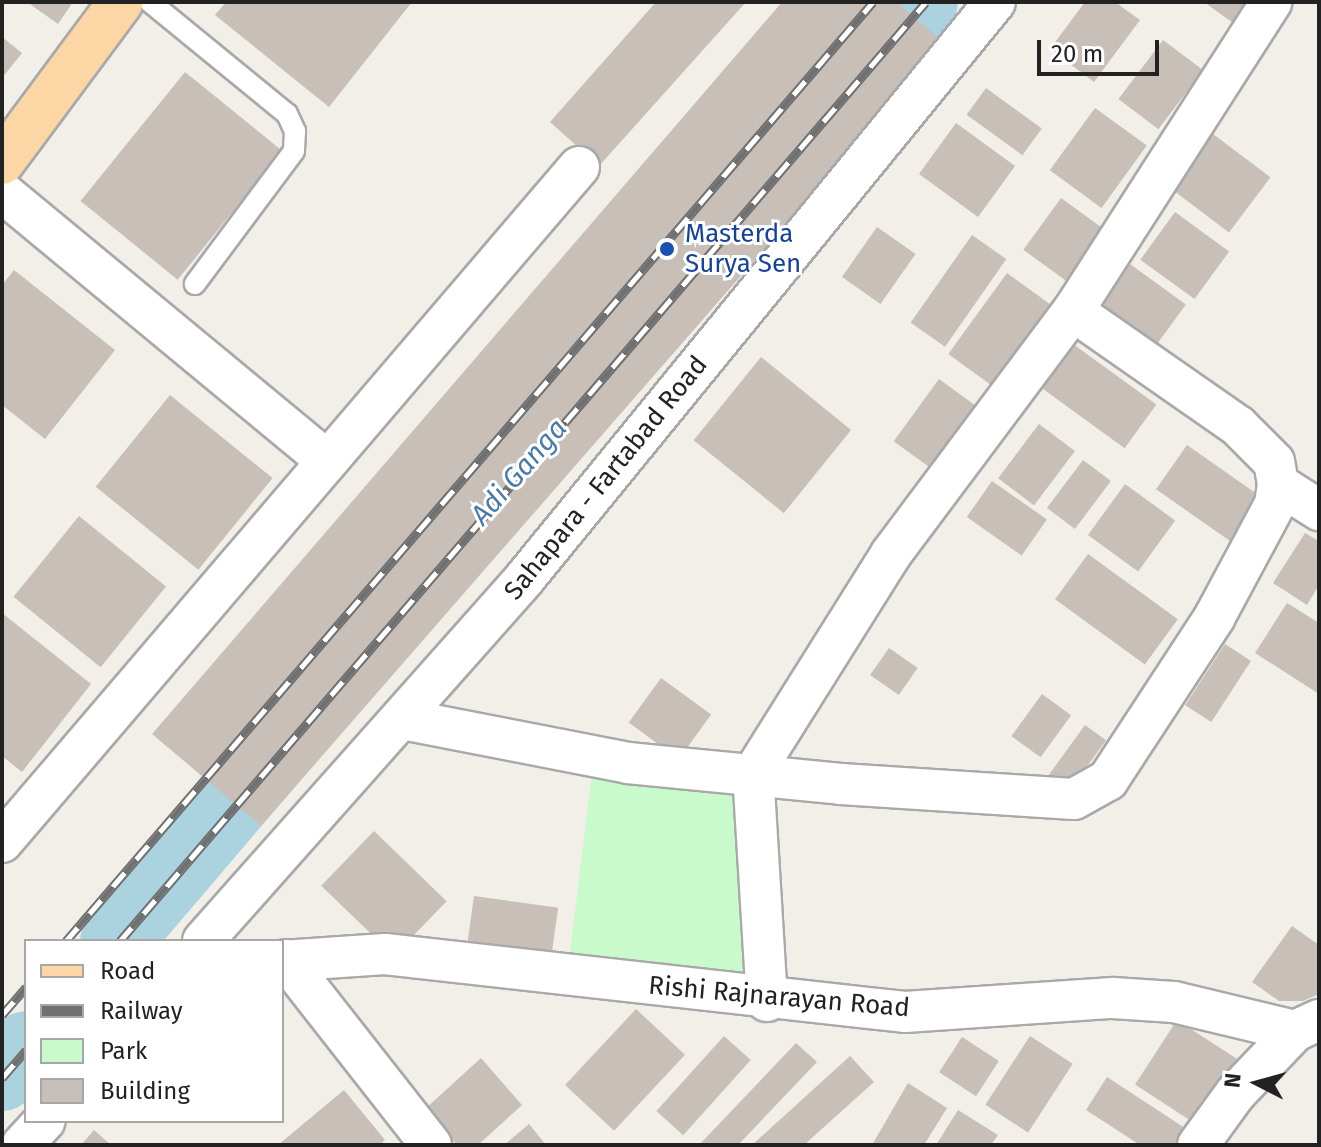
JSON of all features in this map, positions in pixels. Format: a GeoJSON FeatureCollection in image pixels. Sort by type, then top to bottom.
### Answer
{"type":"FeatureCollection","features":[{"type":"Feature","properties":{"kind":"main road"},"geometry":{"type":"LineString","coordinates":[[2,162],[121,2]]}},
{"type":"Feature","properties":{"kind":"street","name":"Sahapara - Fartabad Road"},"geometry":{"type":"LineString","coordinates":[[205,939],[525,578],[995,2]]}},
{"type":"Feature","properties":{"kind":"street"},"geometry":{"type":"LineString","coordinates":[[767,1001],[753,774],[891,554],[1073,311],[1271,2]]}},
{"type":"Feature","properties":{"kind":"street"},"geometry":{"type":"LineString","coordinates":[[2,842],[579,167]]}},
{"type":"Feature","properties":{"kind":"street"},"geometry":{"type":"LineString","coordinates":[[2,192],[327,461]]}},
{"type":"Feature","properties":{"kind":"street"},"geometry":{"type":"LineString","coordinates":[[402,719],[628,763],[753,774],[1074,799],[1108,780],[1214,618],[1275,504],[1278,484],[1274,462],[1238,426],[1073,311]]}},
{"type":"Feature","properties":{"kind":"street"},"geometry":{"type":"LineString","coordinates":[[1278,484],[1319,510]]}},
{"type":"Feature","properties":{"kind":"street","name":"Rishi Rajnarayan Road"},"geometry":{"type":"LineString","coordinates":[[284,961],[385,954],[767,1001],[905,1012],[1113,998],[1174,1002],[1307,1026]]}},
{"type":"Feature","properties":{"kind":"street"},"geometry":{"type":"LineString","coordinates":[[284,961],[431,1145]]}},
{"type":"Feature","properties":{"kind":"street"},"geometry":{"type":"LineString","coordinates":[[1198,1145],[1235,1094],[1307,1026]]}},
{"type":"Feature","properties":{"kind":"street"},"geometry":{"type":"LineString","coordinates":[[22,1145],[42,1123]]}},
{"type":"Feature","properties":{"kind":"lane"},"geometry":{"type":"LineString","coordinates":[[150,2],[287,114],[295,131],[294,151],[195,284]]}},
{"type":"Feature","properties":{"kind":"green space"},"geometry":{"type":"Polygon","coordinates":[[[593,765],[779,788],[754,988],[568,965],[593,765]]]}},
{"type":"Feature","properties":{"kind":"building"},"geometry":{"type":"Polygon","coordinates":[[[27,2],[73,2],[58,24],[27,2]]]}},
{"type":"Feature","properties":{"kind":"building"},"geometry":{"type":"Polygon","coordinates":[[[226,2],[412,2],[329,107],[215,15],[226,2]]]}},
{"type":"Feature","properties":{"kind":"building"},"geometry":{"type":"Polygon","coordinates":[[[656,2],[746,2],[599,166],[550,122],[656,2]]]}},
{"type":"Feature","properties":{"kind":"building","name":"Masterda Surya Sen"},"geometry":{"type":"Polygon","coordinates":[[[782,2],[897,2],[944,43],[261,826],[152,734],[782,2]]]}},
{"type":"Feature","properties":{"kind":"building"},"geometry":{"type":"Polygon","coordinates":[[[1085,2],[1115,2],[1140,20],[1094,82],[1050,49],[1085,2]]]}},
{"type":"Feature","properties":{"kind":"building"},"geometry":{"type":"Polygon","coordinates":[[[1204,2],[1254,2],[1237,26],[1204,2]]]}},
{"type":"Feature","properties":{"kind":"building"},"geometry":{"type":"Polygon","coordinates":[[[2,37],[22,53],[2,78],[2,37]]]}},
{"type":"Feature","properties":{"kind":"building"},"geometry":{"type":"Polygon","coordinates":[[[1163,40],[1203,70],[1158,129],[1118,99],[1163,40]]]}},
{"type":"Feature","properties":{"kind":"building"},"geometry":{"type":"Polygon","coordinates":[[[185,72],[282,151],[178,280],[81,201],[185,72]]]}},
{"type":"Feature","properties":{"kind":"building"},"geometry":{"type":"Polygon","coordinates":[[[986,88],[1042,129],[1022,155],[967,115],[986,88]]]}},
{"type":"Feature","properties":{"kind":"building"},"geometry":{"type":"Polygon","coordinates":[[[1095,108],[1147,146],[1102,208],[1050,170],[1095,108]]]}},
{"type":"Feature","properties":{"kind":"building"},"geometry":{"type":"Polygon","coordinates":[[[956,123],[1015,166],[978,217],[919,174],[956,123]]]}},
{"type":"Feature","properties":{"kind":"building"},"geometry":{"type":"Polygon","coordinates":[[[1209,131],[1270,177],[1229,232],[1167,186],[1209,131]]]}},
{"type":"Feature","properties":{"kind":"building"},"geometry":{"type":"Polygon","coordinates":[[[1061,198],[1111,234],[1074,286],[1023,250],[1061,198]]]}},
{"type":"Feature","properties":{"kind":"building"},"geometry":{"type":"Polygon","coordinates":[[[1175,212],[1229,251],[1195,299],[1140,260],[1175,212]]]}},
{"type":"Feature","properties":{"kind":"building"},"geometry":{"type":"Polygon","coordinates":[[[877,227],[916,254],[881,304],[842,277],[877,227]]]}},
{"type":"Feature","properties":{"kind":"building"},"geometry":{"type":"Polygon","coordinates":[[[972,235],[1006,259],[945,347],[911,323],[972,235]]]}},
{"type":"Feature","properties":{"kind":"building"},"geometry":{"type":"Polygon","coordinates":[[[1130,264],[1186,305],[1153,349],[1098,308],[1130,264]]]}},
{"type":"Feature","properties":{"kind":"building"},"geometry":{"type":"Polygon","coordinates":[[[14,270],[115,350],[45,439],[2,405],[2,285],[14,270]]]}},
{"type":"Feature","properties":{"kind":"building"},"geometry":{"type":"Polygon","coordinates":[[[1007,273],[1063,314],[1004,394],[948,354],[1007,273]]]}},
{"type":"Feature","properties":{"kind":"building"},"geometry":{"type":"Polygon","coordinates":[[[1069,341],[1156,404],[1125,448],[1037,385],[1069,341]]]}},
{"type":"Feature","properties":{"kind":"building"},"geometry":{"type":"Polygon","coordinates":[[[761,357],[851,430],[784,513],[694,440],[761,357]]]}},
{"type":"Feature","properties":{"kind":"building"},"geometry":{"type":"Polygon","coordinates":[[[939,379],[983,411],[937,473],[894,441],[939,379]]]}},
{"type":"Feature","properties":{"kind":"building"},"geometry":{"type":"Polygon","coordinates":[[[170,395],[273,478],[198,570],[96,487],[170,395]]]}},
{"type":"Feature","properties":{"kind":"building"},"geometry":{"type":"Polygon","coordinates":[[[1039,424],[1075,451],[1034,505],[998,478],[1039,424]]]}},
{"type":"Feature","properties":{"kind":"building"},"geometry":{"type":"Polygon","coordinates":[[[1187,445],[1268,502],[1237,546],[1156,489],[1187,445]]]}},
{"type":"Feature","properties":{"kind":"building"},"geometry":{"type":"Polygon","coordinates":[[[1083,460],[1111,481],[1075,529],[1047,508],[1083,460]]]}},
{"type":"Feature","properties":{"kind":"building"},"geometry":{"type":"Polygon","coordinates":[[[992,481],[1047,519],[1022,555],[967,517],[992,481]]]}},
{"type":"Feature","properties":{"kind":"building"},"geometry":{"type":"Polygon","coordinates":[[[1125,484],[1175,520],[1138,571],[1088,535],[1125,484]]]}},
{"type":"Feature","properties":{"kind":"building"},"geometry":{"type":"Polygon","coordinates":[[[79,516],[166,586],[101,667],[14,597],[79,516]]]}},
{"type":"Feature","properties":{"kind":"building"},"geometry":{"type":"Polygon","coordinates":[[[1305,533],[1319,541],[1319,585],[1307,605],[1273,583],[1305,533]]]}},
{"type":"Feature","properties":{"kind":"building"},"geometry":{"type":"Polygon","coordinates":[[[1088,554],[1178,619],[1145,665],[1055,599],[1088,554]]]}},
{"type":"Feature","properties":{"kind":"building"},"geometry":{"type":"Polygon","coordinates":[[[1287,603],[1319,623],[1319,694],[1255,653],[1287,603]]]}},
{"type":"Feature","properties":{"kind":"building"},"geometry":{"type":"Polygon","coordinates":[[[2,613],[91,684],[22,772],[2,756],[2,613]]]}},
{"type":"Feature","properties":{"kind":"building"},"geometry":{"type":"Polygon","coordinates":[[[1225,644],[1251,661],[1211,722],[1185,705],[1225,644]]]}},
{"type":"Feature","properties":{"kind":"building"},"geometry":{"type":"Polygon","coordinates":[[[889,648],[918,668],[899,695],[870,675],[889,648]]]}},
{"type":"Feature","properties":{"kind":"building"},"geometry":{"type":"Polygon","coordinates":[[[661,678],[711,714],[679,759],[629,722],[661,678]]]}},
{"type":"Feature","properties":{"kind":"building"},"geometry":{"type":"Polygon","coordinates":[[[1042,694],[1071,715],[1041,757],[1011,736],[1042,694]]]}},
{"type":"Feature","properties":{"kind":"building"},"geometry":{"type":"Polygon","coordinates":[[[1085,725],[1106,740],[1067,794],[1046,779],[1085,725]]]}},
{"type":"Feature","properties":{"kind":"building"},"geometry":{"type":"Polygon","coordinates":[[[374,831],[447,901],[394,956],[321,886],[374,831]]]}},
{"type":"Feature","properties":{"kind":"building"},"geometry":{"type":"Polygon","coordinates":[[[474,896],[558,908],[551,956],[467,945],[474,896]]]}},
{"type":"Feature","properties":{"kind":"building"},"geometry":{"type":"Polygon","coordinates":[[[1292,926],[1319,945],[1319,994],[1303,1001],[1279,1001],[1252,982],[1292,926]]]}},
{"type":"Feature","properties":{"kind":"building"},"geometry":{"type":"Polygon","coordinates":[[[636,1009],[685,1055],[614,1131],[565,1085],[636,1009]]]}},
{"type":"Feature","properties":{"kind":"building"},"geometry":{"type":"Polygon","coordinates":[[[1177,1020],[1240,1061],[1198,1125],[1135,1085],[1177,1020]]]}},
{"type":"Feature","properties":{"kind":"building"},"geometry":{"type":"Polygon","coordinates":[[[724,1036],[751,1060],[683,1135],[656,1111],[724,1036]]]}},
{"type":"Feature","properties":{"kind":"building"},"geometry":{"type":"Polygon","coordinates":[[[1030,1036],[1073,1064],[1028,1133],[985,1105],[1030,1036]]]}},
{"type":"Feature","properties":{"kind":"building"},"geometry":{"type":"Polygon","coordinates":[[[962,1037],[999,1061],[976,1096],[939,1072],[962,1037]]]}},
{"type":"Feature","properties":{"kind":"building"},"geometry":{"type":"Polygon","coordinates":[[[796,1043],[817,1062],[738,1145],[699,1145],[796,1043]]]}},
{"type":"Feature","properties":{"kind":"building"},"geometry":{"type":"Polygon","coordinates":[[[850,1056],[874,1082],[804,1145],[752,1145],[850,1056]]]}},
{"type":"Feature","properties":{"kind":"building"},"geometry":{"type":"Polygon","coordinates":[[[481,1058],[522,1105],[478,1145],[457,1145],[425,1109],[481,1058]]]}},
{"type":"Feature","properties":{"kind":"building"},"geometry":{"type":"Polygon","coordinates":[[[1107,1077],[1188,1130],[1178,1145],[1140,1145],[1086,1110],[1107,1077]]]}},
{"type":"Feature","properties":{"kind":"building"},"geometry":{"type":"Polygon","coordinates":[[[908,1083],[947,1108],[924,1145],[872,1145],[908,1083]]]}},
{"type":"Feature","properties":{"kind":"building"},"geometry":{"type":"Polygon","coordinates":[[[344,1090],[385,1140],[379,1145],[278,1145],[344,1090]]]}},
{"type":"Feature","properties":{"kind":"building"},"geometry":{"type":"Polygon","coordinates":[[[958,1110],[998,1135],[991,1145],[936,1145],[958,1110]]]}},
{"type":"Feature","properties":{"kind":"building"},"geometry":{"type":"Polygon","coordinates":[[[529,1124],[546,1145],[504,1145],[529,1124]]]}},
{"type":"Feature","properties":{"kind":"building"},"geometry":{"type":"Polygon","coordinates":[[[94,1130],[111,1145],[81,1145],[94,1130]]]}},
{"type":"Feature","properties":{"kind":"waterway","name":"Adi Ganga"},"geometry":{"type":"LineString","coordinates":[[848,89],[922,2]]}},
{"type":"Feature","properties":{"kind":"waterway","name":"Adi Ganga"},"geometry":{"type":"LineString","coordinates":[[118,939],[298,728]]}},
{"type":"Feature","properties":{"kind":"waterway","name":"Adi Ganga"},"geometry":{"type":"LineString","coordinates":[[2,1075],[24,1049]]}},
{"type":"Feature","properties":{"kind":"railway"},"geometry":{"type":"LineString","coordinates":[[68,939],[873,2]]}},
{"type":"Feature","properties":{"kind":"railway"},"geometry":{"type":"LineString","coordinates":[[122,939],[926,2]]}},
{"type":"Feature","properties":{"kind":"railway"},"geometry":{"type":"LineString","coordinates":[[2,1015],[24,989]]}},
{"type":"Feature","properties":{"kind":"railway"},"geometry":{"type":"LineString","coordinates":[[2,1078],[24,1052]]}},
{"type":"Feature","properties":{"kind":"place","name":"Masterda Surya Sen"},"geometry":{"type":"Point","coordinates":[667,249]}}]}
